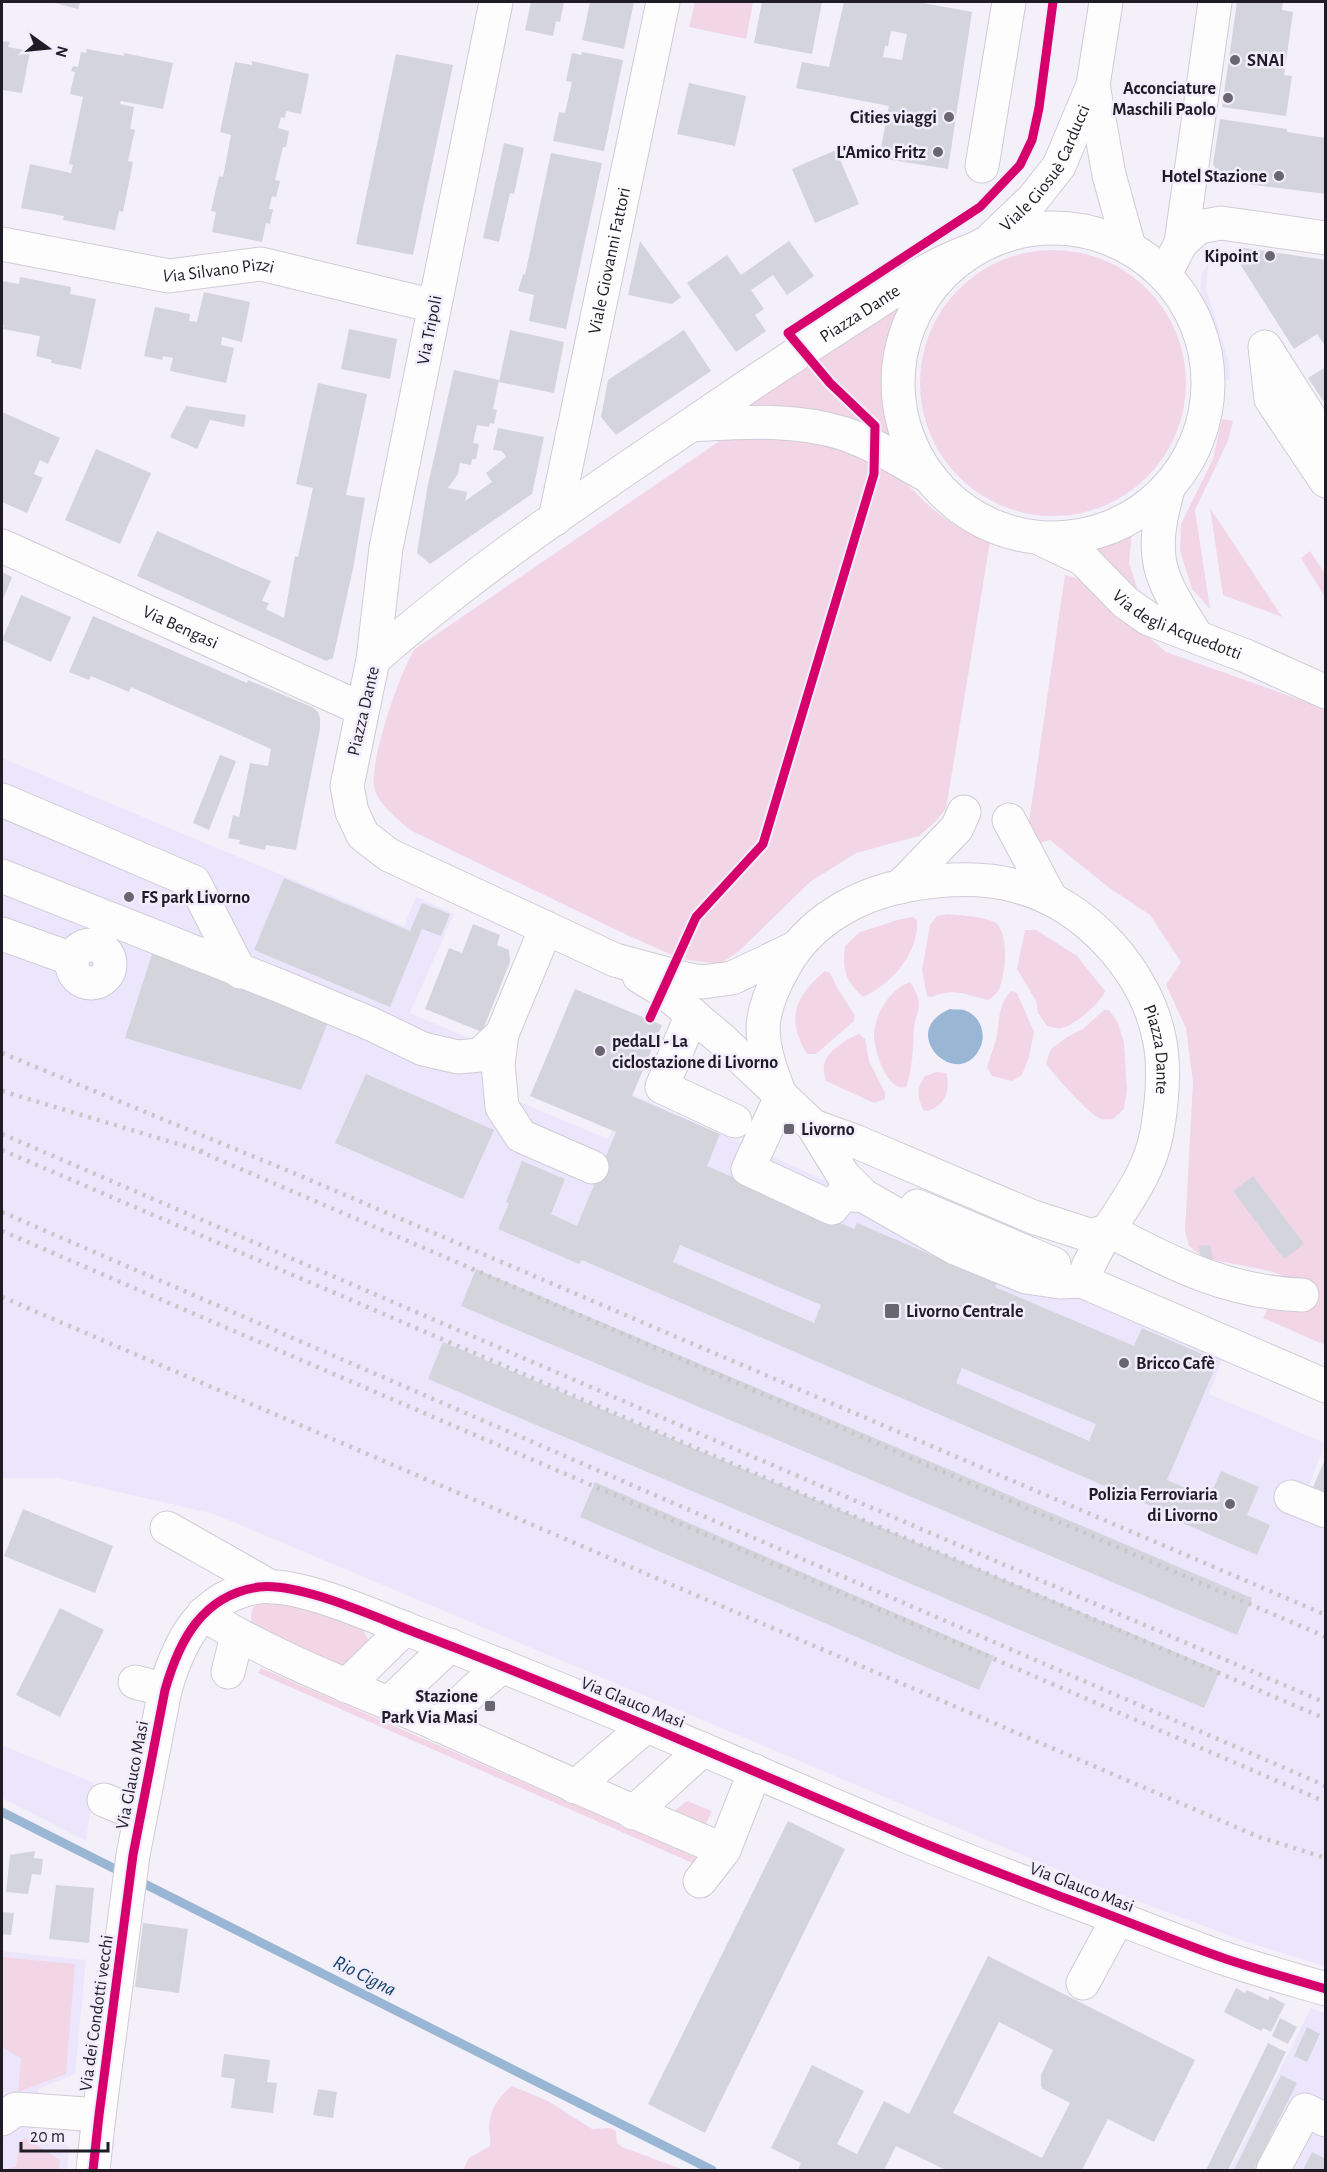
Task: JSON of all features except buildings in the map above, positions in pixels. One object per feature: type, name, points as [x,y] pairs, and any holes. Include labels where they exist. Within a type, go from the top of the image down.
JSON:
[{"type":"street","name":"Via Tripoli","points":[[373,660],[386,548],[496,2]]},
{"type":"street","name":"Viale Giovanni Fattori","points":[[555,519],[663,2]]},
{"type":"street","points":[[982,166],[1009,2]]},
{"type":"street","name":"Viale Giosuè Carducci","points":[[981,245],[1033,199],[1052,175],[1068,146],[1094,85],[1106,2]]},
{"type":"street","points":[[1165,274],[1181,243],[1215,2]]},
{"type":"street","name":"Viale Giosuè Carducci","points":[[1094,85],[1109,175],[1129,247]]},
{"type":"street","points":[[1181,243],[1200,227],[1221,223],[1326,238]]},
{"type":"street","name":"Piazza Dante","points":[[1168,489],[1192,453],[1200,434],[1209,391],[1205,349],[1190,309],[1165,274],[1154,264],[1129,247],[1107,237],[1083,230],[1059,227],[1010,233],[936,264],[801,351],[555,519],[420,619],[373,660],[346,786],[352,812],[363,835],[389,855],[615,960],[666,992],[750,1065],[780,1097],[813,1126],[854,1186],[1056,1265],[1098,1263],[1326,1386]]},
{"type":"street","name":"Via Silvano Pizzi","points":[[2,244],[170,276],[261,264],[434,306]]},
{"type":"street","points":[[981,245],[947,270],[925,296],[913,316],[905,338],[898,384],[900,407],[913,451],[928,476],[951,501],[966,513],[1001,530],[1039,539],[1086,536],[1110,528],[1131,519],[1168,489]]},
{"type":"street","points":[[1326,444],[1265,347],[1271,399],[1326,481]]},
{"type":"street","points":[[691,425],[755,421],[818,428],[845,434],[928,476]]},
{"type":"street","points":[[1168,489],[1160,517],[1157,538],[1158,559],[1168,590],[1197,637]]},
{"type":"street","name":"Via degli Acquedotti","points":[[1039,539],[1083,559],[1125,602],[1149,619],[1246,656],[1326,692]]},
{"type":"street","name":"Via Bengasi","points":[[2,546],[362,709]]},
{"type":"street","points":[[1246,656],[1326,674]]},
{"type":"street","points":[[2,800],[194,882],[240,972]]},
{"type":"street","name":"Piazza Dante","points":[[900,886],[957,828],[964,812]]},
{"type":"street","name":"Piazza Dante","points":[[1009,820],[1051,898]]},
{"type":"street","points":[[2,876],[351,1016],[423,1049],[458,1058],[480,1054],[502,1034]]},
{"type":"street","name":"Piazza Dante","points":[[780,1097],[769,1066],[764,1025],[771,993],[794,949],[811,932],[848,905],[884,890],[942,880],[1016,885],[1051,898],[1081,917],[1106,940],[1146,998],[1160,1042],[1161,1101],[1156,1134],[1138,1185],[1098,1263]]},
{"type":"street","points":[[546,928],[502,1034],[498,1064],[502,1107],[521,1136],[592,1167]]},
{"type":"street","points":[[2,934],[72,959]]},
{"type":"street","name":"Piazza Dante","points":[[615,960],[669,976],[702,982],[739,975],[794,949]]},
{"type":"street","points":[[692,1014],[662,1087],[735,1121]]},
{"type":"street","points":[[780,1097],[748,1169],[832,1208],[843,1194],[854,1186]]},
{"type":"street","name":"Piazza Dante","points":[[813,1126],[857,1142],[1033,1217],[1092,1236],[1098,1263]]},
{"type":"street","points":[[1098,1263],[1207,1278],[1234,1286],[1302,1295]]},
{"type":"street","points":[[1291,1497],[1326,1512]]},
{"type":"street","points":[[167,1528],[270,1587]]},
{"type":"street","name":"Via Glauco Masi","points":[[128,1896],[140,1815],[150,1686],[172,1667],[184,1638],[203,1614],[222,1600],[235,1594],[257,1587],[270,1587],[303,1591],[405,1628],[703,1749],[902,1834],[1225,1958],[1326,1989]]},
{"type":"street","points":[[203,1614],[237,1636],[346,1686],[389,1703],[633,1813],[724,1850]]},
{"type":"street","points":[[346,1686],[405,1628]]},
{"type":"street","points":[[228,1672],[237,1636]]},
{"type":"street","points":[[389,1703],[450,1646]]},
{"type":"street","points":[[438,1725],[502,1666]]},
{"type":"street","points":[[575,1787],[646,1726]]},
{"type":"street","points":[[633,1813],[703,1749]]},
{"type":"street","points":[[700,1881],[724,1850],[756,1771]]},
{"type":"street","points":[[104,1800],[140,1815]]},
{"type":"street","name":"Via dei Condotti vecchi","points":[[93,2170],[128,1896]]},
{"type":"street","points":[[1083,1983],[1118,1918]]},
{"type":"street","points":[[6,2106],[99,2115]]},
{"type":"street","points":[[1273,2170],[1305,2110],[1326,2120]]},
{"type":"shaded area","points":[[695,2],[753,2],[746,39],[689,27]]},
{"type":"shaded area","points":[[1040,250],[1066,250],[1092,255],[1116,265],[1138,280],[1156,298],[1171,320],[1181,344],[1186,383],[1181,422],[1171,446],[1156,468],[1138,486],[1116,501],[1092,511],[1066,516],[1040,516],[1014,511],[990,501],[968,486],[950,468],[935,446],[925,422],[920,396],[920,370],[925,344],[935,320],[950,298],[968,280],[990,265],[1014,255]]},
{"type":"shaded area","points":[[1209,261],[1206,288],[1229,362],[1230,381],[1221,378],[1211,325],[1200,295],[1202,273]]},
{"type":"shaded area","points":[[900,299],[907,304],[890,354],[886,380],[887,406],[897,443],[733,409]]},
{"type":"shaded area","points":[[1222,419],[1233,421],[1228,441],[1195,510],[1210,609],[1192,589],[1180,551],[1181,524],[1213,459]]},
{"type":"shaded area","points":[[767,434],[833,446],[878,464],[899,477],[950,522],[990,542],[946,809],[935,822],[919,836],[856,853],[810,882],[738,952],[720,964],[681,959],[627,935],[412,831],[389,811],[375,792],[374,773],[387,716],[415,649],[724,438]]},
{"type":"shaded area","points":[[1210,508],[1282,617],[1223,595]]},
{"type":"shaded area","points":[[1133,523],[1129,563],[1139,594],[1076,548],[1108,539]]},
{"type":"shaded area","points":[[1310,551],[1325,574],[1325,597],[1301,558]]},
{"type":"shaded area","points":[[1065,575],[1081,579],[1166,652],[1321,707],[1325,711],[1325,1345],[1263,1318],[1270,1304],[1313,1287],[1270,1271],[1204,1258],[1189,1246],[1185,1231],[1193,1082],[1186,1028],[1166,985],[1181,962],[1150,915],[1108,887],[1050,840],[1036,844],[1028,829]]},
{"type":"shaded area","points":[[2,758],[404,926],[416,897],[454,914],[410,1013],[483,1044],[493,1091],[608,1139],[629,1093],[1223,1358],[1209,1394],[1325,1443],[1308,1489],[1326,1497],[1325,1966],[1255,1945],[1084,1881],[214,1514],[58,1478],[2,1478]]},
{"type":"shaded area","points":[[947,914],[988,920],[997,924],[1001,930],[1005,947],[1003,976],[997,992],[988,1000],[954,992],[927,996],[922,970],[930,925],[937,916]]},
{"type":"shaded area","points":[[913,917],[917,920],[916,932],[902,966],[884,984],[863,997],[846,974],[845,946],[860,932]]},
{"type":"shaded area","points":[[1025,930],[1036,930],[1077,956],[1105,991],[1080,1019],[1058,1028],[1047,1026],[1038,1013],[1036,1001],[1017,969]]},
{"type":"shaded area","points":[[825,971],[830,973],[855,1016],[854,1021],[816,1054],[807,1054],[797,1030],[796,1009],[806,990]]},
{"type":"shaded area","points":[[910,982],[917,995],[919,1007],[914,1027],[908,1080],[906,1087],[899,1087],[887,1077],[882,1068],[874,1033],[885,1002],[896,990]]},
{"type":"shaded area","points":[[1011,991],[1017,993],[1034,1032],[1029,1057],[1022,1075],[1012,1081],[992,1076],[987,1067],[996,1040],[1001,1008]]},
{"type":"shaded area","points":[[1104,1010],[1109,1010],[1118,1023],[1124,1043],[1127,1090],[1124,1109],[1113,1119],[1102,1119],[1094,1115],[1046,1063],[1051,1049],[1083,1029]]},
{"type":"shaded area","points":[[859,1034],[865,1039],[869,1061],[885,1093],[885,1099],[874,1103],[826,1081],[824,1066],[828,1056],[843,1042]]},
{"type":"shaded area","points":[[937,1072],[946,1073],[947,1092],[941,1103],[931,1110],[924,1111],[919,1097],[920,1085],[925,1076]]},
{"type":"shaded area","points":[[265,1601],[304,1605],[360,1625],[368,1639],[366,1650],[343,1668],[251,1628],[253,1607]]},
{"type":"shaded area","points":[[261,1668],[697,1858],[695,1864],[258,1673]]},
{"type":"shaded area","points":[[2,1745],[94,1783],[86,1841],[2,1798]]},
{"type":"shaded area","points":[[687,1801],[712,1811],[703,1830],[669,1815]]},
{"type":"shaded area","points":[[2,1951],[86,1960],[75,2074],[38,2089],[34,2132],[69,2147],[67,2170],[2,2170]]},
{"type":"shaded area","points":[[2,1957],[75,1964],[66,2074],[18,2092],[21,2058],[2,2047]]},
{"type":"shaded area","points":[[1311,2008],[1325,2013],[1325,2170],[1230,2170]]},
{"type":"shaded area","points":[[512,2086],[548,2101],[592,2129],[610,2128],[616,2131],[617,2143],[622,2147],[684,2170],[463,2170],[469,2158],[490,2146],[491,2114],[499,2099]]},
{"type":"shaded area","points":[[25,2138],[60,2160],[59,2170],[3,2170],[16,2166],[19,2142]]},
{"type":"water","points":[[950,1009],[970,1012],[981,1026],[983,1037],[980,1048],[970,1060],[958,1064],[946,1062],[936,1054],[930,1043],[928,1031],[935,1019]]},
{"type":"waterway","name":"Rio Cigna","points":[[2,1812],[712,2170]]},
{"type":"railway","points":[[2,1053],[296,1174],[1326,1615]]},
{"type":"railway","points":[[2,1091],[208,1153]]},
{"type":"railway","points":[[2,1134],[1326,1703]]},
{"type":"railway","points":[[2,1150],[1326,1719]]},
{"type":"railway","points":[[199,1151],[1326,1637]]},
{"type":"railway","points":[[2,1212],[1326,1786]]},
{"type":"railway","points":[[2,1231],[1326,1802]]},
{"type":"railway","points":[[2,1297],[1259,1837],[1326,1858]]},
{"type":"cycle path","points":[[650,1018],[696,917],[763,844],[874,474],[875,426],[830,383],[788,333],[980,207],[1020,165],[1032,140],[1039,108],[1053,2]]},
{"type":"cycle path","points":[[93,2170],[133,1855],[165,1690],[178,1654],[196,1623],[222,1600],[239,1592],[259,1587],[295,1590],[337,1602],[597,1705],[960,1858],[1205,1952],[1326,1989]]},
{"type":"place","name":"SNAI","points":[[1235,60]]},
{"type":"place","name":"Acconciature Maschili Paolo","points":[[1228,98]]},
{"type":"place","name":"Cities viaggi","points":[[949,117]]},
{"type":"place","name":"L'Amico Fritz","points":[[938,152]]},
{"type":"place","name":"Hotel Stazione","points":[[1279,176]]},
{"type":"place","name":"Kipoint","points":[[1270,256]]},
{"type":"place","name":"FS park Livorno","points":[[129,897]]},
{"type":"place","name":"pedaLI - La ciclostazione di Livorno","points":[[600,1051]]},
{"type":"place","name":"Livorno","points":[[789,1129]]},
{"type":"place","name":"Livorno Centrale","points":[[892,1311]]},
{"type":"place","name":"Bricco Cafè","points":[[1124,1363]]},
{"type":"place","name":"Polizia Ferroviaria di Livorno","points":[[1230,1504]]},
{"type":"place","name":"Stazione Park Via Masi","points":[[490,1706]]}]
